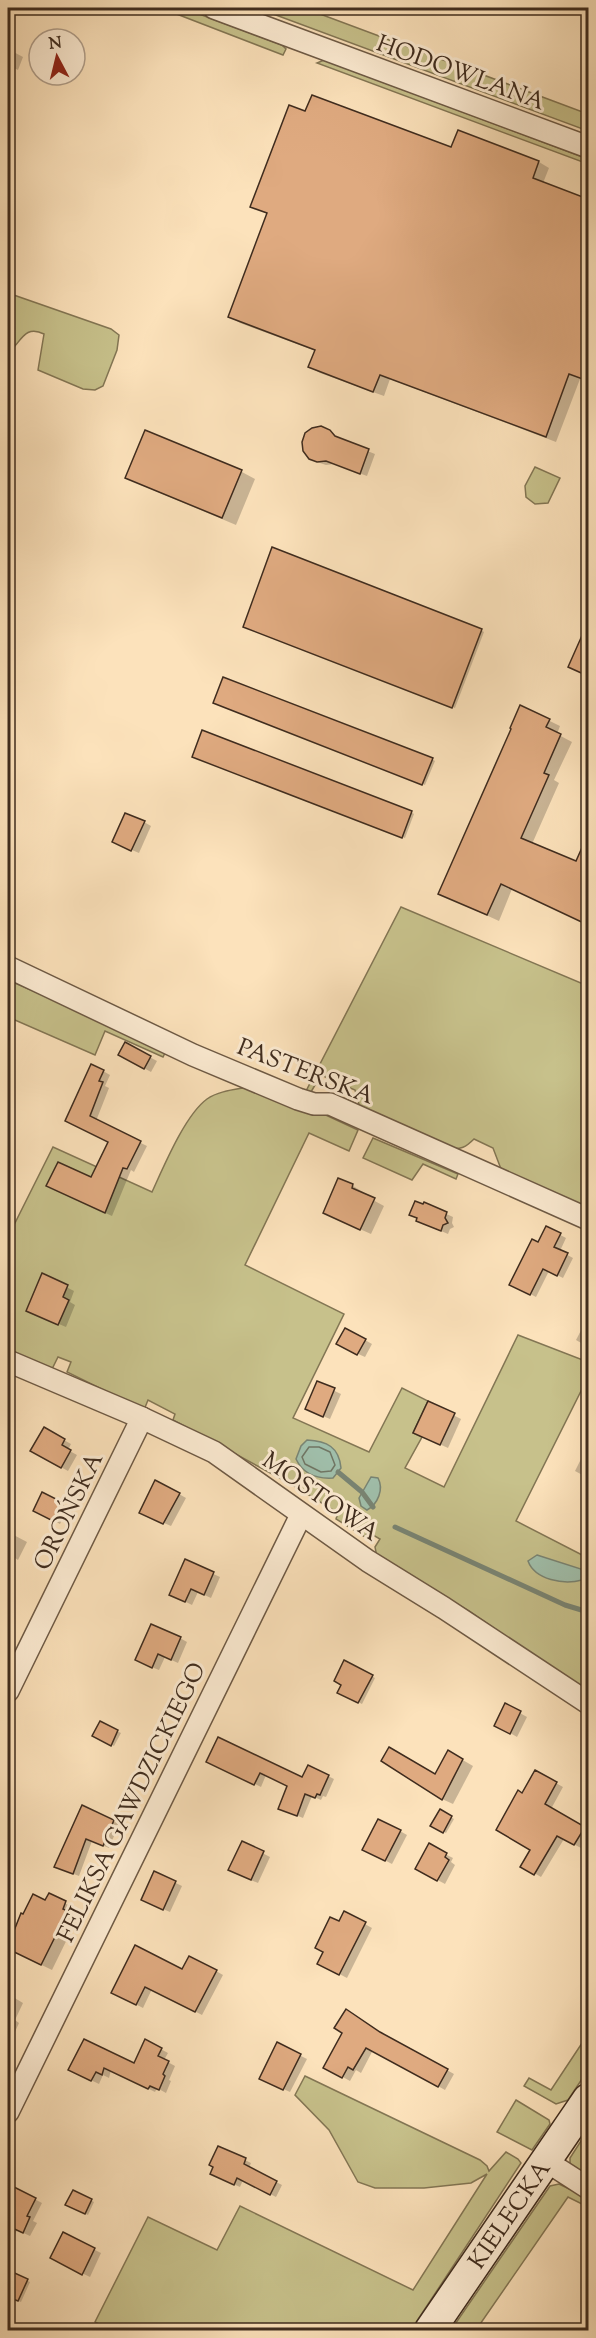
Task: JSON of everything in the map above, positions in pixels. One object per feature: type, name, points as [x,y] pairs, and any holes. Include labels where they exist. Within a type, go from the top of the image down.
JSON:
[{"type":"main road","name":"KIELECKA","points":[[430,2331],[588,2099]]},
{"type":"street","name":"HODOWLANA","points":[[214,8],[588,147]]},
{"type":"street","name":"PASTERSKA","points":[[8,966],[193,1055],[298,1099],[314,1104],[330,1104],[588,1219]]},
{"type":"street","name":"MOSTOWA","points":[[8,1361],[142,1418],[214,1452],[301,1515],[588,1703]]},
{"type":"street","name":"OROŃSKA","points":[[8,1691],[142,1418]]},
{"type":"street","name":"FELIKSA GAWDZICKIEGO","points":[[8,2112],[301,1515]]},
{"type":"street","points":[[546,2161],[588,2188]]},
{"type":"shaded area","points":[[161,8],[183,8],[282,45],[286,49],[283,55]]},
{"type":"shaded area","points":[[257,8],[304,8],[588,114],[588,131]]},
{"type":"shaded area","points":[[324,60],[588,159],[588,164],[317,63]]},
{"type":"shaded area","points":[[8,293],[111,329],[119,335],[117,350],[103,386],[95,390],[83,389],[38,370],[44,334],[32,331],[27,333],[8,353]]},
{"type":"shaded area","points":[[535,467],[560,478],[548,503],[535,504],[526,497],[525,486]]},
{"type":"shaded area","points":[[401,907],[588,986],[588,1211],[501,1169],[493,1148],[474,1139],[463,1147],[449,1148],[360,1108],[355,1090],[321,1075],[308,1097],[304,1095]]},
{"type":"shaded area","points":[[8,980],[167,1049],[163,1057],[105,1031],[95,1055],[8,1017],[8,999],[12,990],[8,987]]},
{"type":"shaded area","points":[[250,1088],[315,1110],[358,1130],[349,1151],[309,1133],[245,1265],[344,1314],[293,1418],[369,1452],[402,1388],[428,1401],[413,1433],[422,1437],[405,1468],[444,1487],[518,1335],[588,1362],[588,1377],[516,1521],[588,1558],[588,1693],[469,1611],[377,1557],[375,1547],[380,1539],[368,1532],[365,1537],[336,1519],[338,1513],[296,1487],[173,1420],[175,1414],[148,1400],[144,1410],[67,1372],[71,1362],[58,1357],[52,1369],[8,1353],[8,1237],[53,1147],[152,1192],[183,1129],[199,1107],[215,1095]]},
{"type":"shaded area","points":[[373,1138],[458,1174],[456,1179],[423,1164],[412,1180],[363,1158]]},
{"type":"shaded area","points":[[588,2034],[588,2070],[568,2100],[556,2104],[524,2086],[529,2078],[551,2090]]},
{"type":"shaded area","points":[[305,2076],[480,2160],[489,2171],[506,2152],[521,2163],[411,2330],[111,2330],[95,2322],[148,2217],[217,2250],[240,2206],[413,2290],[487,2174],[471,2183],[424,2188],[375,2188],[358,2182],[329,2130],[295,2095]]},
{"type":"shaded area","points":[[516,2100],[549,2120],[550,2124],[532,2150],[497,2132]]},
{"type":"shaded area","points":[[588,2130],[588,2166],[582,2175],[570,2165],[570,2158]]},
{"type":"shaded area","points":[[559,2184],[588,2198],[588,2207],[568,2197],[476,2330],[451,2330],[550,2186]]},
{"type":"water","points":[[307,1440],[326,1444],[335,1450],[341,1468],[333,1478],[311,1475],[299,1464],[296,1459],[301,1446]]},
{"type":"water","points":[[371,1477],[378,1478],[380,1491],[374,1504],[367,1510],[361,1506],[359,1498]]},
{"type":"water","points":[[537,1555],[581,1569],[584,1575],[582,1580],[567,1582],[543,1577],[528,1561]]},
{"type":"building","points":[[312,95],[451,147],[458,130],[539,161],[533,178],[588,199],[588,381],[569,374],[546,437],[380,375],[373,392],[308,367],[315,350],[228,317],[267,213],[250,207],[289,105],[305,111]]},
{"type":"building","points":[[321,426],[330,430],[335,436],[369,449],[360,474],[326,461],[317,462],[309,459],[303,451],[302,442],[305,433]]},
{"type":"building","points":[[145,430],[242,470],[222,518],[125,478]]},
{"type":"building","points":[[272,547],[482,629],[452,708],[243,627]]},
{"type":"building","points":[[588,622],[588,676],[568,667]]},
{"type":"building","points":[[223,677],[433,758],[422,785],[213,703]]},
{"type":"building","points":[[520,705],[550,719],[546,727],[561,734],[544,773],[549,775],[521,838],[576,861],[588,834],[588,925],[501,884],[487,915],[438,894]]},
{"type":"building","points":[[202,730],[412,811],[402,838],[192,757]]},
{"type":"building","points":[[125,813],[145,821],[131,851],[112,842]]},
{"type":"building","points":[[125,1042],[151,1056],[144,1069],[118,1055]]},
{"type":"building","points":[[91,1064],[104,1070],[99,1081],[103,1082],[90,1116],[141,1141],[127,1169],[123,1168],[105,1213],[46,1186],[58,1162],[91,1177],[108,1142],[65,1121]]},
{"type":"building","points":[[338,1178],[353,1184],[352,1188],[375,1198],[360,1230],[323,1213]]},
{"type":"building","points":[[415,1201],[423,1204],[424,1202],[447,1212],[445,1218],[448,1223],[443,1225],[441,1231],[416,1221],[417,1218],[409,1215]]},
{"type":"building","points":[[546,1226],[561,1233],[554,1247],[568,1253],[557,1276],[543,1269],[530,1295],[509,1285],[532,1239],[538,1242]]},
{"type":"building","points":[[42,1273],[68,1285],[63,1297],[69,1300],[58,1325],[26,1311]]},
{"type":"building","points":[[345,1328],[366,1339],[357,1355],[336,1344]]},
{"type":"building","points":[[317,1381],[335,1388],[323,1417],[305,1409]]},
{"type":"building","points":[[428,1401],[455,1413],[440,1445],[413,1433]]},
{"type":"building","points":[[44,1427],[65,1439],[62,1445],[71,1450],[61,1468],[30,1451]]},
{"type":"building","points":[[155,1480],[180,1493],[163,1524],[139,1513]]},
{"type":"building","points":[[42,1492],[62,1502],[53,1521],[33,1511]]},
{"type":"building","points":[[185,1559],[214,1572],[204,1595],[191,1589],[185,1602],[169,1595]]},
{"type":"building","points":[[151,1624],[181,1637],[171,1660],[158,1654],[152,1668],[135,1660]]},
{"type":"building","points":[[344,1660],[373,1675],[358,1703],[337,1693],[341,1685],[334,1681]]},
{"type":"building","points":[[505,1703],[521,1711],[510,1734],[494,1726]]},
{"type":"building","points":[[100,1721],[118,1730],[111,1746],[92,1736]]},
{"type":"building","points":[[218,1737],[302,1777],[308,1765],[329,1775],[320,1795],[317,1794],[315,1798],[305,1794],[297,1816],[278,1809],[287,1786],[260,1773],[254,1785],[206,1762]]},
{"type":"building","points":[[389,1747],[435,1774],[448,1750],[463,1759],[442,1800],[381,1761]]},
{"type":"building","points":[[535,1770],[557,1782],[545,1804],[585,1827],[574,1845],[557,1836],[534,1875],[520,1867],[530,1850],[496,1830],[518,1790],[522,1793]]},
{"type":"building","points":[[82,1805],[114,1820],[103,1846],[86,1839],[73,1874],[54,1867]]},
{"type":"building","points":[[440,1809],[452,1816],[443,1833],[430,1826]]},
{"type":"building","points":[[378,1819],[401,1830],[385,1861],[362,1850]]},
{"type":"building","points":[[242,1841],[264,1851],[251,1880],[228,1870]]},
{"type":"building","points":[[429,1843],[447,1853],[445,1857],[449,1860],[437,1881],[415,1869]]},
{"type":"building","points":[[154,1871],[176,1881],[163,1910],[141,1900]]},
{"type":"building","points":[[49,1893],[66,1901],[63,1909],[68,1911],[41,1965],[8,1949],[8,1946],[21,1913],[23,1914],[33,1894],[45,1900]]},
{"type":"building","points":[[344,1911],[366,1922],[339,1975],[317,1964],[323,1952],[315,1948],[330,1917],[339,1921]]},
{"type":"building","points":[[135,1945],[182,1969],[189,1956],[217,1970],[195,2012],[145,1987],[136,2005],[111,1993]]},
{"type":"building","points":[[346,2009],[380,2032],[448,2069],[438,2087],[366,2048],[353,2070],[348,2067],[342,2078],[323,2068],[342,2033],[334,2028]]},
{"type":"building","points":[[84,2039],[134,2063],[145,2039],[162,2048],[158,2056],[169,2061],[159,2090],[150,2086],[148,2089],[104,2068],[102,2075],[96,2072],[91,2081],[68,2070]]},
{"type":"building","points":[[277,2042],[301,2054],[283,2090],[259,2079]]},
{"type":"building","points":[[218,2146],[246,2158],[244,2164],[277,2181],[270,2195],[237,2178],[234,2185],[210,2174],[213,2167],[209,2165]]},
{"type":"building","points":[[14,2187],[36,2198],[27,2216],[30,2217],[23,2233],[8,2226],[8,2201]]},
{"type":"building","points":[[73,2190],[92,2199],[85,2214],[65,2205]]},
{"type":"building","points":[[63,2232],[95,2248],[82,2275],[50,2258]]},
{"type":"building","points":[[8,2270],[28,2279],[18,2301],[8,2297]]},
{"type":"waterway","points":[[338,1472],[362,1492],[373,1507]]},
{"type":"waterway","points":[[395,1527],[565,1605],[588,1612]]}]
